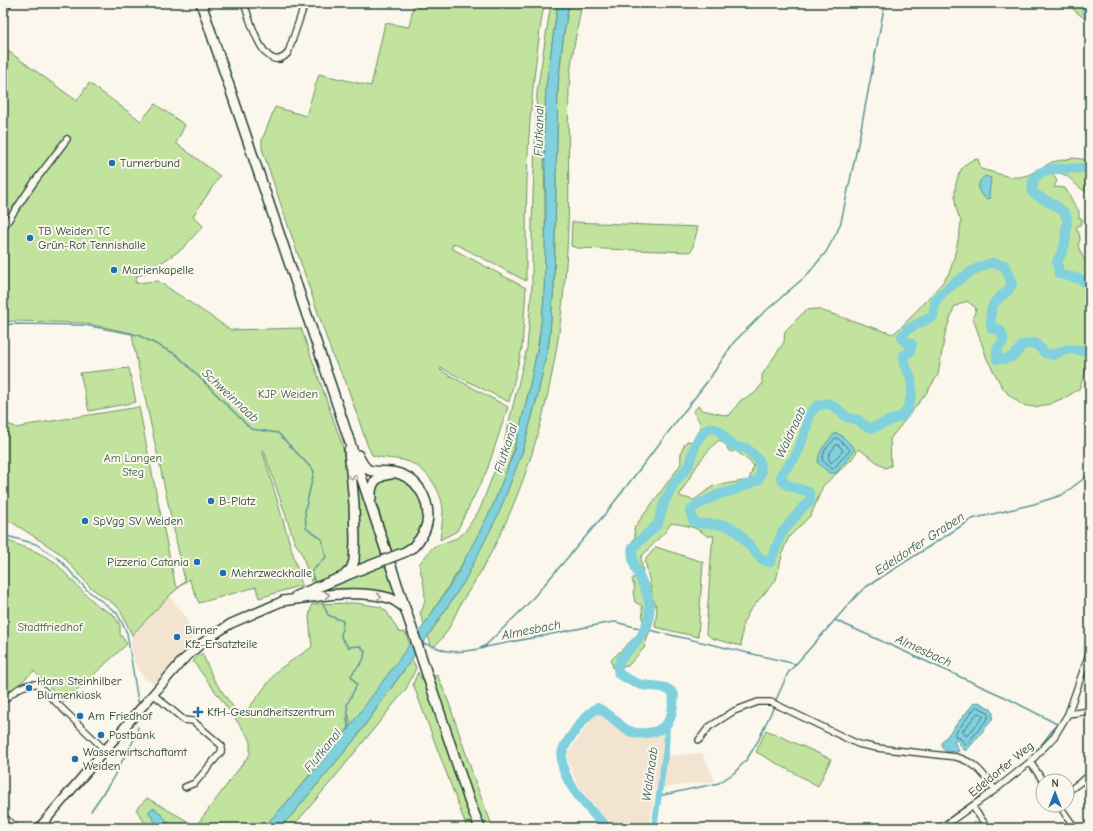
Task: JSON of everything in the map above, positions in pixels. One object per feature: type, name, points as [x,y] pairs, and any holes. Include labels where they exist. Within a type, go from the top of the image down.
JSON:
[{"type":"main road","points":[[201,3],[349,438],[404,608],[470,803],[480,828]]},
{"type":"main road","points":[[283,600],[303,595],[344,576],[405,552],[412,547],[424,533],[427,523],[427,507],[420,489],[406,477],[398,473],[371,470],[365,467],[349,438]]},
{"type":"main road","points":[[344,576],[351,569],[354,561],[355,541],[355,519],[349,459],[349,438]]},
{"type":"main road","points":[[374,516],[371,491],[373,484],[384,475],[398,473]]},
{"type":"main road","points":[[303,595],[351,594],[374,596],[389,598],[404,608]]},
{"type":"street","points":[[3,13],[9,3]]},
{"type":"street","points":[[244,3],[258,43],[264,51],[274,59],[278,60],[284,58],[293,43],[305,3]]},
{"type":"street","points":[[3,228],[35,181],[67,139]]},
{"type":"street","points":[[39,828],[182,661],[202,643],[230,624],[283,600]]},
{"type":"street","name":"Edeldorfer Weg","points":[[941,828],[996,790],[1030,762],[1054,737],[1068,714],[1090,651]]},
{"type":"street","points":[[3,701],[18,688],[29,684],[37,684],[105,750]]},
{"type":"street","points":[[153,694],[184,720],[193,721],[222,746],[221,752],[195,783],[185,787]]},
{"type":"street","points":[[699,740],[709,727],[734,711],[758,702],[771,702],[858,744],[877,748],[956,757],[966,760],[974,765],[996,790]]},
{"type":"street","points":[[1068,714],[1090,711]]},
{"type":"street","points":[[1030,762],[1038,773]]},
{"type":"street","points":[[1075,786],[1090,775]]},
{"type":"street","points":[[972,806],[988,828]]},
{"type":"street","points":[[1065,813],[1075,828]]},
{"type":"street","points":[[3,816],[16,828]]},
{"type":"shaded area","points":[[169,596],[184,614],[192,633],[192,642],[154,684],[144,678],[134,662],[131,642],[132,635]]},
{"type":"shaded area","points":[[599,712],[627,734],[640,737],[657,736],[668,729],[668,756],[702,753],[715,781],[655,789],[649,828],[612,828],[578,786],[568,761],[568,753],[596,713]]},
{"type":"green space","points":[[414,3],[544,3],[531,106],[526,201],[526,281],[454,243],[451,248],[526,288],[522,348],[509,402],[441,368],[440,370],[508,407],[487,470],[457,531],[440,540],[443,514],[442,502],[436,487],[426,473],[420,468],[406,461],[372,455],[345,380],[333,357],[262,149],[262,140],[275,107],[306,116],[319,74],[371,86],[385,23],[409,27]]},
{"type":"green space","points":[[551,3],[558,3],[547,86],[544,136],[545,275],[541,322],[534,366],[517,439],[491,510],[468,554],[424,625],[420,613],[423,608],[425,596],[419,564],[433,547],[457,538],[464,533],[480,509],[502,451],[527,348],[532,286],[532,222],[537,92]]},
{"type":"green space","points":[[569,3],[582,3],[572,57],[568,107],[569,194],[565,276],[560,322],[544,412],[531,456],[515,500],[496,542],[442,639],[432,648],[428,636],[464,582],[522,453],[537,398],[549,342],[554,286],[558,85]]},
{"type":"green space","points":[[1070,3],[1090,3],[1090,23],[1074,10]]},
{"type":"green space","points":[[8,51],[77,101],[89,83],[141,121],[155,104],[185,125],[176,143],[220,176],[193,216],[203,226],[182,249],[144,274],[137,276],[135,283],[158,281],[231,330],[301,328],[342,444],[349,478],[352,551],[348,568],[342,572],[312,584],[301,551],[295,543],[264,451],[262,449],[302,585],[259,598],[256,587],[199,603],[189,579],[169,596],[132,635],[119,608],[90,587],[61,554],[13,523],[3,520],[3,422],[18,428],[27,425],[139,407],[175,583],[178,588],[185,581],[132,333],[84,323],[3,322],[3,56]]},
{"type":"green space","points":[[1072,158],[1090,160],[1090,192],[1079,187],[1069,177],[1059,173],[1052,173],[1057,181],[1054,187],[1065,188],[1079,211],[1079,218],[1083,220],[1080,225],[1076,227],[1080,238],[1078,245],[1084,259],[1090,265],[1090,366],[1088,366],[1079,389],[1050,404],[1034,407],[1022,405],[1008,394],[1001,385],[987,359],[973,318],[976,308],[967,301],[954,307],[945,334],[938,375],[925,395],[890,439],[891,466],[885,468],[859,449],[851,460],[823,486],[811,515],[789,537],[784,548],[776,580],[750,610],[743,623],[741,646],[711,638],[706,633],[712,544],[714,536],[707,536],[690,526],[671,523],[666,531],[641,557],[643,575],[652,594],[645,560],[656,547],[703,562],[698,637],[655,627],[657,609],[653,599],[653,621],[644,648],[628,666],[613,668],[611,660],[638,634],[643,622],[642,606],[635,602],[633,592],[635,588],[632,580],[635,576],[628,549],[635,537],[634,528],[681,464],[681,452],[687,441],[693,442],[694,444],[697,439],[701,428],[699,421],[693,412],[698,406],[702,410],[729,416],[741,400],[754,394],[762,384],[762,375],[784,342],[785,331],[806,310],[817,309],[893,334],[907,322],[949,273],[956,249],[961,223],[957,211],[955,188],[957,179],[964,166],[970,161],[978,159],[981,169],[1010,177],[1020,177],[1028,175],[1052,162]],"holes":[[[719,440],[727,446],[728,450],[732,452],[735,450],[754,465],[749,480],[713,486],[694,500],[679,496],[697,466],[713,446]]]},
{"type":"green space","points":[[572,222],[698,227],[692,250],[689,252],[578,248],[571,246]]},
{"type":"green space","points":[[129,368],[136,402],[89,411],[80,373]]},
{"type":"green space","points":[[354,471],[382,556],[360,565],[358,563]]},
{"type":"green space","points":[[392,476],[404,480],[416,491],[423,506],[424,515],[421,530],[416,537],[405,546],[392,552],[375,498],[375,489],[378,482]]},
{"type":"green space","name":"Stadtfriedhof","points":[[3,539],[37,552],[55,562],[84,593],[101,608],[114,615],[120,625],[120,634],[127,644],[64,702],[34,671],[3,698]]},
{"type":"green space","points":[[385,565],[396,595],[394,597],[316,593]]},
{"type":"green space","points":[[356,603],[381,607],[387,612],[399,632],[406,633],[410,647],[351,726],[349,715],[346,719],[348,725],[347,730],[288,801],[263,828],[148,828],[136,809],[147,798],[196,826],[250,754],[250,739],[193,661],[202,653],[214,680],[241,718],[278,670],[312,647],[309,617],[312,604]]},
{"type":"green space","points":[[412,659],[416,668],[406,689],[295,824],[291,828],[279,828],[291,816],[355,739]]},
{"type":"green space","points":[[418,672],[428,691],[459,786],[475,828],[467,828],[413,684]]},
{"type":"green space","points":[[437,674],[449,703],[475,781],[493,828],[484,828],[477,812],[432,679]]},
{"type":"green space","points":[[766,730],[831,759],[818,786],[756,752]]},
{"type":"water","points":[[558,3],[569,3],[558,85],[554,286],[549,342],[537,398],[522,453],[499,513],[464,582],[428,636],[355,739],[291,816],[279,828],[263,828],[339,741],[424,625],[455,578],[491,510],[513,454],[527,399],[539,341],[544,297],[546,202],[544,135],[546,85]]},
{"type":"water","points":[[985,176],[991,178],[989,195],[991,198],[988,199],[981,195],[979,189],[980,182]]},
{"type":"water","points":[[837,433],[842,436],[855,450],[836,473],[829,473],[818,463],[818,458],[823,447],[834,434]]},
{"type":"water","points":[[979,702],[991,709],[993,713],[992,720],[967,750],[964,750],[957,740],[954,742],[959,751],[945,751],[942,747],[942,742],[974,703]]},
{"type":"water","points":[[154,808],[173,828],[159,828],[149,813],[150,810]]},
{"type":"waterway","points":[[479,649],[486,645],[481,649],[486,647],[486,645],[526,606],[605,514],[710,378],[734,342],[761,315],[807,275],[826,252],[841,222],[859,139],[885,3]]},
{"type":"waterway","name":"Waldnaab","points":[[1082,3],[1090,13]]},
{"type":"waterway","name":"Waldnaab","points":[[1090,168],[1050,169],[1039,173],[1033,181],[1032,192],[1062,210],[1067,219],[1065,243],[1057,261],[1059,274],[1080,279],[1090,286]]},
{"type":"waterway","name":"Waldnaab","points":[[607,828],[585,804],[570,784],[562,764],[562,754],[567,742],[580,724],[597,708],[605,712],[627,730],[637,733],[649,733],[660,729],[670,719],[674,695],[671,691],[660,687],[636,683],[619,674],[618,668],[622,657],[643,633],[649,615],[650,606],[648,597],[634,563],[632,555],[633,547],[658,524],[664,503],[675,482],[688,467],[696,443],[702,433],[710,428],[718,430],[736,447],[746,448],[759,460],[761,472],[758,480],[735,490],[720,494],[697,505],[690,511],[694,522],[726,526],[737,531],[761,559],[770,562],[782,533],[803,507],[810,502],[809,492],[787,485],[781,477],[782,473],[794,459],[799,449],[807,426],[808,416],[817,406],[828,403],[838,409],[846,417],[859,420],[863,425],[872,428],[904,415],[912,390],[912,383],[908,371],[904,365],[904,355],[910,352],[912,344],[905,342],[902,336],[908,329],[933,316],[935,303],[939,296],[961,278],[986,264],[994,263],[1004,265],[1012,283],[1008,291],[993,305],[991,312],[992,329],[999,329],[1003,336],[1003,341],[997,349],[997,359],[1009,358],[1015,355],[1022,345],[1035,343],[1045,353],[1054,355],[1067,349],[1088,351],[1090,347]]},
{"type":"waterway","name":"Schweinnaab","points":[[3,325],[84,325],[138,335],[177,355],[251,429],[278,433],[314,471],[305,511],[306,528],[322,539],[326,557],[311,572],[316,585]]},
{"type":"waterway","name":"Edeldorfer Graben","points":[[775,702],[788,673],[858,594],[866,587],[972,519],[1034,504],[1062,495],[1090,474]]},
{"type":"waterway","points":[[3,535],[36,544],[60,560],[87,590],[117,613],[127,633],[138,702]]},
{"type":"waterway","name":"Schweinnaab","points":[[321,599],[328,615],[343,621],[341,637],[348,647],[360,646],[365,651],[362,663],[351,676],[357,684],[347,705],[349,730]]},
{"type":"waterway","name":"Almesbach","points":[[835,620],[1009,699],[1057,724],[1039,748]]},
{"type":"waterway","name":"Almesbach","points":[[486,647],[615,622],[643,629]]},
{"type":"waterway","name":"Almesbach","points":[[645,629],[796,664]]},
{"type":"waterway","name":"Almesbach","points":[[422,644],[451,652],[463,652],[479,649]]},
{"type":"waterway","name":"Almesbach","points":[[658,796],[719,783],[734,773],[747,759],[758,741],[774,706]]},
{"type":"waterway","name":"Waldnaab","points":[[654,828],[666,748],[667,724]]},
{"type":"waterway","points":[[91,811],[110,783],[136,736],[138,727]]},
{"type":"waterway","points":[[1017,769],[1030,758]]},
{"type":"waterway","points":[[996,785],[1005,779]]},
{"type":"waterway","points":[[934,828],[989,790]]},
{"type":"place","name":"Turnerbund","points":[[112,163]]},
{"type":"place","name":"TB Weiden TC Grün-Rot Tennishalle","points":[[30,238]]},
{"type":"place","name":"Marienkapelle","points":[[114,270]]},
{"type":"place","name":"B-Platz","points":[[211,501]]},
{"type":"place","name":"SpVgg SV Weiden","points":[[85,521]]},
{"type":"place","name":"Pizzeria Catania","points":[[197,562]]},
{"type":"place","name":"Mehrzweckhalle","points":[[223,573]]},
{"type":"place","name":"Birner Kfz-Ersatzteile","points":[[177,637]]},
{"type":"place","name":"Hans Steinhilber Blumenkiosk","points":[[29,688]]},
{"type":"place","name":"KfH-Gesundheitszentrum","points":[[198,712]]},
{"type":"place","name":"Am Friedhof","points":[[80,716]]},
{"type":"place","name":"Postbank","points":[[101,735]]},
{"type":"place","name":"Wasserwirtschaftamt Weiden","points":[[75,759]]},
{"type":"water label","name":"Flutkanal","points":[[538,131]]},
{"type":"water label","name":"Flutkanal","points":[[505,448]]},
{"type":"water label","name":"Flutkanal","points":[[322,750]]},
{"type":"park label","name":"KJP Weiden","points":[[288,394]]},
{"type":"park label","name":"Am Langen Steg","points":[[133,465]]}]
